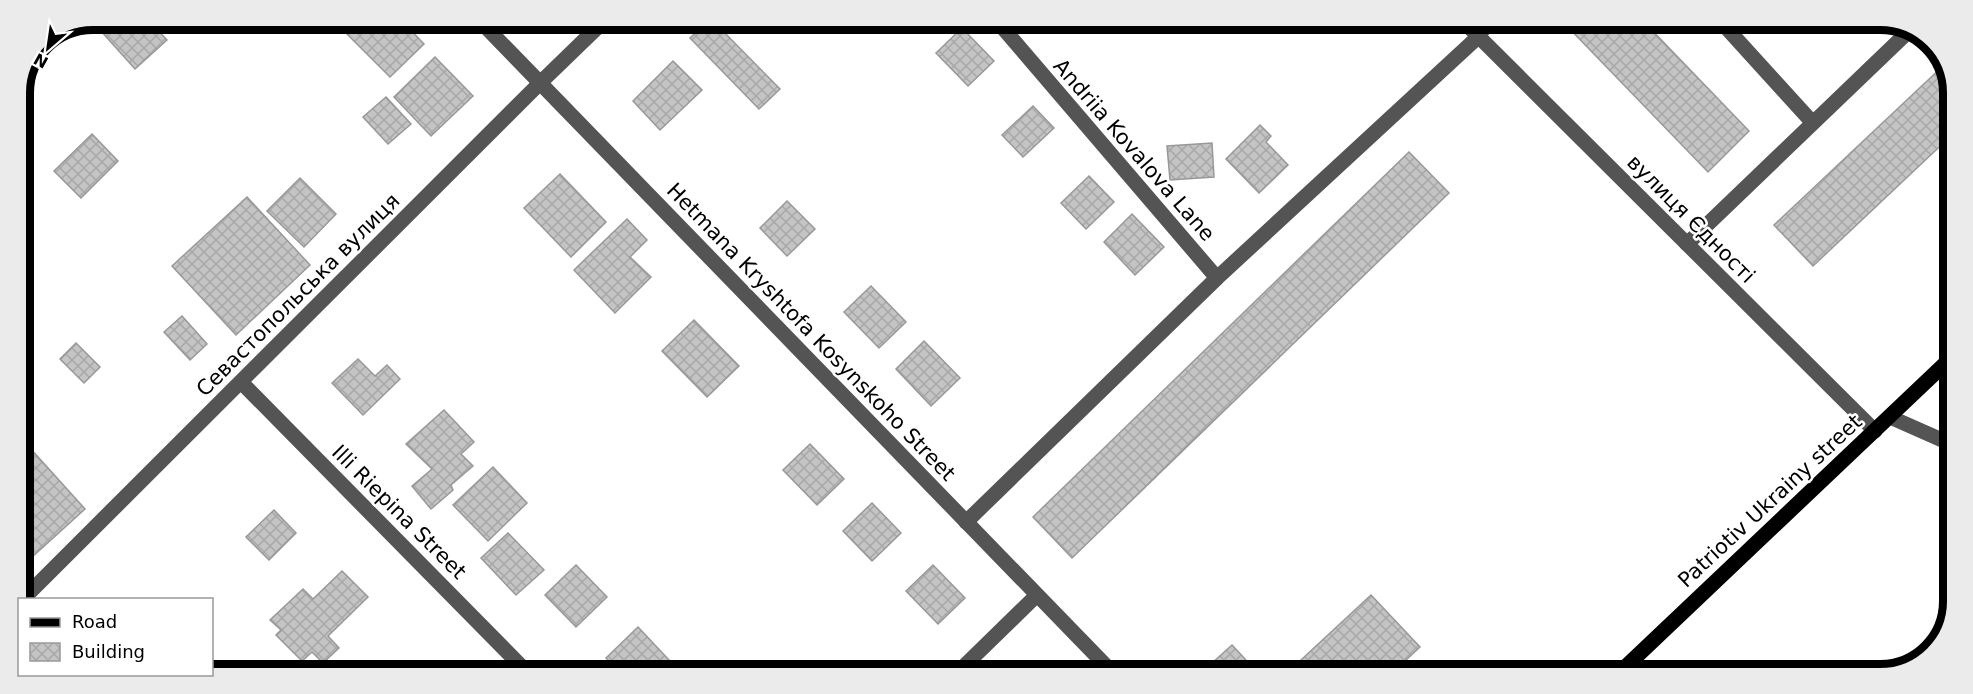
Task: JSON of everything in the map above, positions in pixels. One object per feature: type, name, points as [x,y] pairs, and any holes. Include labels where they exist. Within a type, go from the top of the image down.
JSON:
[{"type":"main road","name":"Patriotiv Ukrainy street","points":[[1629,664],[1943,367]]},
{"type":"street","name":"Hetmana Kryshtofa Kosynskoho Street","points":[[489,30],[1104,664]]},
{"type":"street","name":"Севастопольська вулиця","points":[[30,592],[595,30]]},
{"type":"street","name":"Andriia Kovalova Lane","points":[[1005,30],[1217,278]]},
{"type":"street","name":"вулиця Єдності","points":[[1471,30],[1875,431]]},
{"type":"street","points":[[966,522],[1217,278],[1478,37],[1483,30]]},
{"type":"street","points":[[1728,30],[1812,123]]},
{"type":"street","points":[[1687,244],[1904,35]]},
{"type":"street","name":"Illi Riepina Street","points":[[241,382],[519,664]]},
{"type":"street","points":[[1890,417],[1943,440]]},
{"type":"street","points":[[966,664],[1037,595]]},
{"type":"building","points":[[100,30],[158,30],[167,40],[135,69]]},
{"type":"building","points":[[347,30],[411,30],[424,44],[390,77],[345,32]]},
{"type":"building","points":[[698,30],[722,30],[780,89],[759,109],[690,38]]},
{"type":"building","points":[[960,30],[964,30],[994,61],[968,86],[936,53]]},
{"type":"building","points":[[1571,30],[1652,30],[1749,131],[1708,172]]},
{"type":"building","points":[[435,57],[473,96],[431,136],[394,97]]},
{"type":"building","points":[[673,61],[702,90],[660,130],[633,101]]},
{"type":"building","points":[[1938,70],[1943,89],[1943,143],[1813,266],[1774,225]]},
{"type":"building","points":[[386,97],[411,124],[388,144],[363,117]]},
{"type":"building","points":[[1033,106],[1054,128],[1023,157],[1002,135]]},
{"type":"building","points":[[1260,125],[1271,136],[1266,142],[1288,165],[1259,193],[1226,159]]},
{"type":"building","points":[[92,134],[118,161],[81,198],[54,171]]},
{"type":"building","points":[[1212,143],[1214,177],[1170,180],[1167,146]]},
{"type":"building","points":[[1409,152],[1449,193],[1072,558],[1033,517]]},
{"type":"building","points":[[560,174],[606,222],[571,257],[524,208]]},
{"type":"building","points":[[1089,176],[1114,202],[1086,229],[1061,203]]},
{"type":"building","points":[[300,178],[336,214],[304,247],[267,211]]},
{"type":"building","points":[[247,197],[310,265],[236,335],[172,266]]},
{"type":"building","points":[[787,201],[815,229],[787,256],[760,228]]},
{"type":"building","points":[[1132,214],[1164,247],[1135,275],[1104,242]]},
{"type":"building","points":[[627,219],[647,240],[630,257],[651,277],[615,313],[574,270]]},
{"type":"building","points":[[871,286],[906,322],[879,348],[844,312]]},
{"type":"building","points":[[182,316],[207,344],[190,360],[164,332]]},
{"type":"building","points":[[694,320],[739,366],[707,397],[662,351]]},
{"type":"building","points":[[924,341],[960,378],[931,406],[896,369]]},
{"type":"building","points":[[76,343],[100,367],[84,383],[60,359]]},
{"type":"building","points":[[358,359],[375,376],[387,365],[400,379],[363,415],[332,383]]},
{"type":"building","points":[[444,410],[474,442],[461,454],[473,466],[451,485],[453,490],[431,509],[412,486],[432,469],[406,444]]},
{"type":"building","points":[[810,444],[844,479],[817,505],[783,470]]},
{"type":"building","points":[[30,448],[85,509],[30,559]]},
{"type":"building","points":[[493,467],[527,503],[488,541],[453,505]]},
{"type":"building","points":[[872,503],[901,533],[872,561],[843,531]]},
{"type":"building","points":[[274,510],[296,533],[269,560],[246,537]]},
{"type":"building","points":[[508,533],[544,570],[516,595],[481,558]]},
{"type":"building","points":[[576,565],[607,597],[576,627],[545,595]]},
{"type":"building","points":[[933,565],[965,598],[938,624],[906,591]]},
{"type":"building","points":[[342,571],[368,597],[328,636],[339,648],[323,663],[312,652],[302,661],[276,635],[281,630],[270,620],[303,589],[313,599]]},
{"type":"building","points":[[1371,595],[1420,647],[1402,664],[1297,664]]},
{"type":"building","points":[[638,627],[669,660],[665,664],[612,664],[606,658]]},
{"type":"building","points":[[1232,645],[1250,664],[1211,664]]}]
